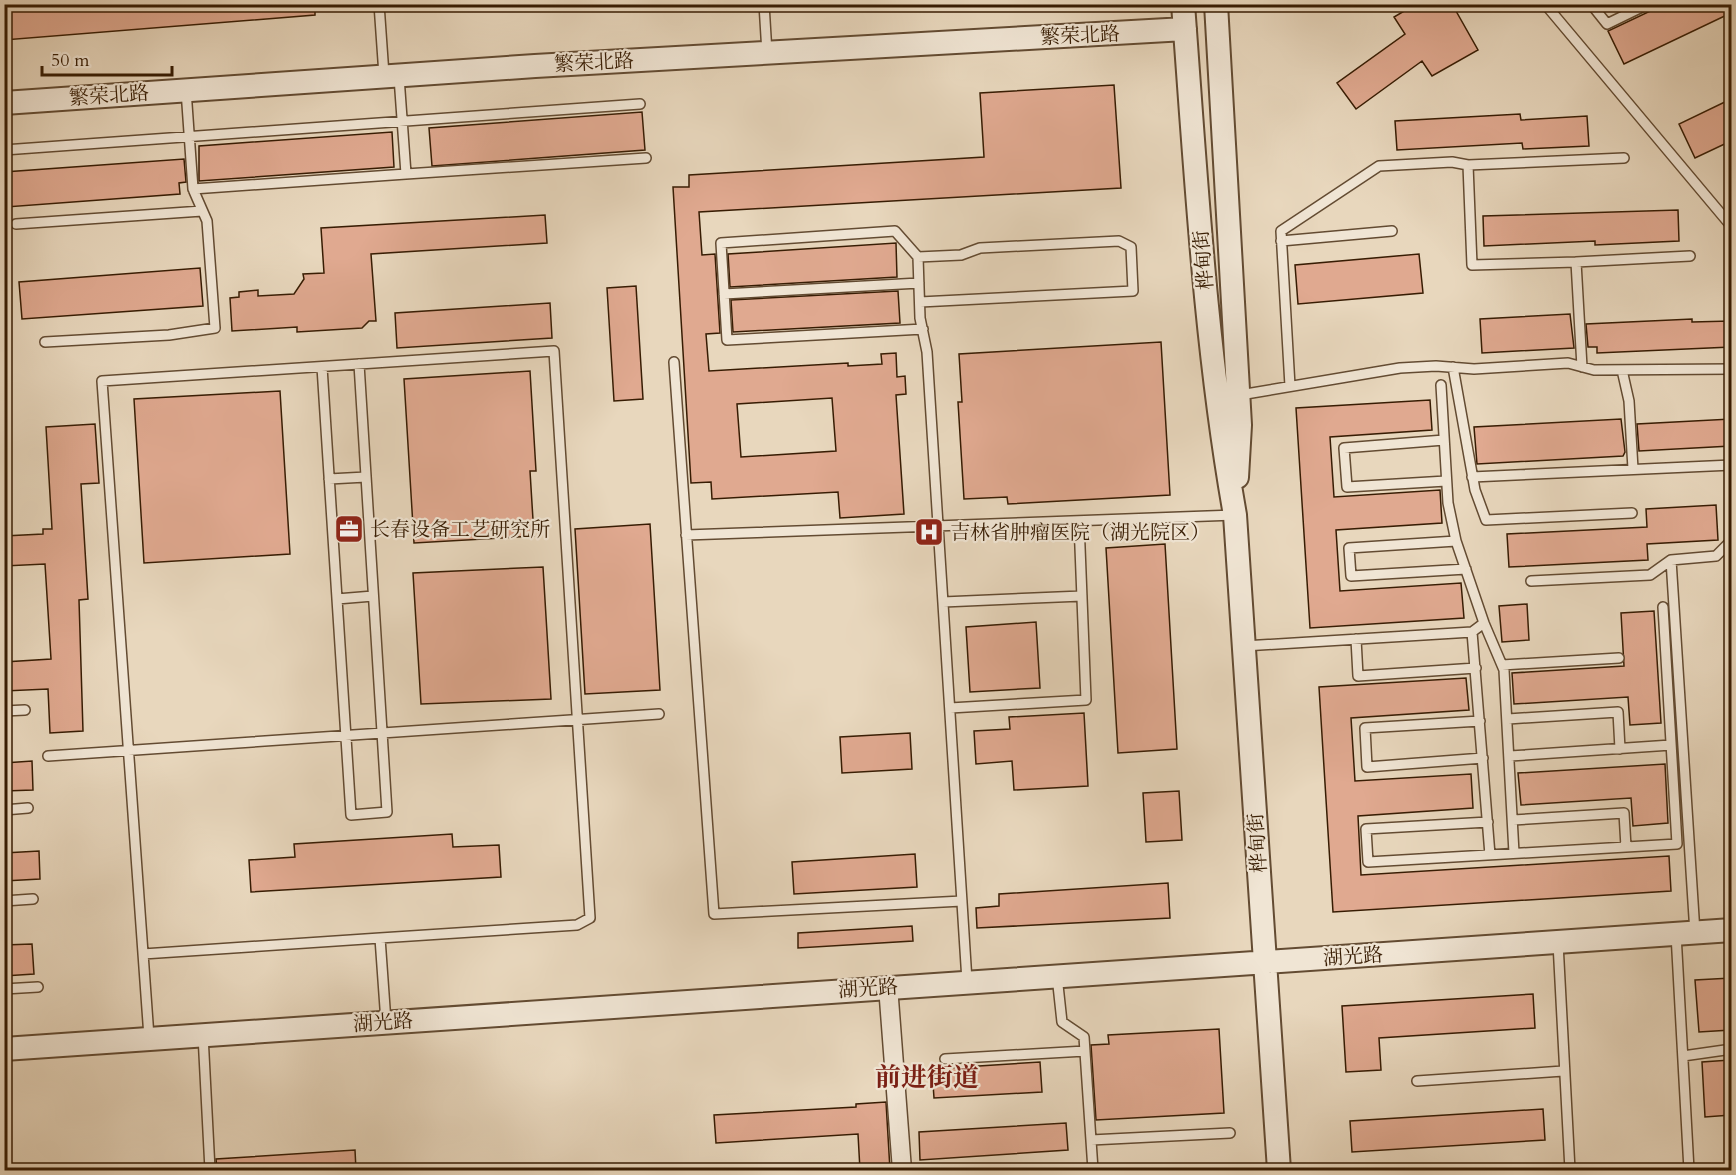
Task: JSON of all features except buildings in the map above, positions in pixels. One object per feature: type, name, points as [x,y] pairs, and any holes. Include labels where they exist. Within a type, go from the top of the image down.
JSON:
[{"type":"street","name":"桦甸街","points":[[1183,4],[1218,416],[1235,515],[1279,1170]]},
{"type":"street","name":"桦甸街","points":[[1216,4],[1239,396],[1240,425],[1235,515]]},
{"type":"street","name":"繁荣北路","points":[[4,103],[392,75],[1185,29]]},
{"type":"street","name":"湖光路","points":[[4,1049],[888,986],[1731,930]]},
{"type":"street","points":[[888,986],[902,1170]]},
{"type":"lane","points":[[379,4],[402,121],[406,174]]},
{"type":"lane","points":[[764,4],[767,53]]},
{"type":"lane","points":[[1545,4],[1731,227]]},
{"type":"lane","points":[[1591,4],[1607,24],[1648,4]]},
{"type":"lane","points":[[45,342],[169,335],[215,328],[207,221],[193,189],[186,90]]},
{"type":"lane","points":[[4,150],[640,104]]},
{"type":"lane","points":[[193,189],[646,158]]},
{"type":"lane","points":[[1290,387],[1281,231],[1379,166],[1452,162],[1468,165],[1624,158]]},
{"type":"lane","points":[[1468,165],[1472,265],[1690,256]]},
{"type":"lane","points":[[16,224],[202,211]]},
{"type":"lane","points":[[923,329],[726,340],[721,243],[895,231],[918,257],[939,527],[967,981]]},
{"type":"lane","points":[[1281,241],[1392,231]]},
{"type":"lane","points":[[918,257],[961,255],[980,248],[1119,241],[1131,248],[1133,291],[920,302]]},
{"type":"lane","points":[[1576,262],[1582,367]]},
{"type":"lane","points":[[724,294],[919,284]]},
{"type":"lane","points":[[143,954],[577,925],[590,918],[554,351],[102,381],[149,1039]]},
{"type":"lane","points":[[674,362],[714,914],[962,901]]},
{"type":"lane","points":[[1239,396],[1400,368],[1474,369],[1568,363],[1594,370],[1731,369]]},
{"type":"lane","points":[[322,367],[351,815],[387,812],[359,364]]},
{"type":"lane","points":[[1453,367],[1472,477],[1486,520],[1632,513]]},
{"type":"lane","points":[[1622,370],[1629,401],[1633,469]]},
{"type":"lane","points":[[1441,385],[1448,503],[1456,541],[1484,623],[1502,665],[1508,719],[1514,853]]},
{"type":"lane","points":[[1444,440],[1344,448],[1347,487],[1446,481]]},
{"type":"lane","points":[[1472,477],[1731,465]]},
{"type":"lane","points":[[330,479],[366,477]]},
{"type":"lane","points":[[686,535],[1235,515]]},
{"type":"lane","points":[[950,708],[1086,700],[1079,522]]},
{"type":"lane","points":[[1531,581],[1650,575],[1671,560],[1716,556],[1731,540]]},
{"type":"lane","points":[[1456,541],[1349,548],[1352,576],[1466,569]]},
{"type":"lane","points":[[1671,560],[1686,933],[1683,1056],[1689,1170]]},
{"type":"lane","points":[[337,598],[373,596]]},
{"type":"lane","points":[[943,602],[1082,596]]},
{"type":"lane","points":[[1488,822],[1366,829],[1368,862],[1677,844],[1663,607]]},
{"type":"lane","points":[[1244,646],[1472,632],[1484,623]]},
{"type":"lane","points":[[1472,632],[1490,855]]},
{"type":"lane","points":[[1356,639],[1358,676],[1476,668]]},
{"type":"lane","points":[[1502,665],[1619,658]]},
{"type":"lane","points":[[4,711],[25,710]]},
{"type":"lane","points":[[1508,719],[1618,712],[1620,749]]},
{"type":"lane","points":[[48,756],[659,714]]},
{"type":"lane","points":[[1480,721],[1365,728],[1367,767],[1483,758]]},
{"type":"lane","points":[[1510,756],[1671,745]]},
{"type":"lane","points":[[4,810],[28,808]]},
{"type":"lane","points":[[1513,820],[1624,813],[1626,847]]},
{"type":"lane","points":[[4,901],[33,899]]},
{"type":"lane","points":[[380,938],[386,1022]]},
{"type":"lane","points":[[1558,943],[1570,1170]]},
{"type":"lane","points":[[1057,975],[1062,1022],[1084,1037],[1093,1170]]},
{"type":"lane","points":[[4,989],[38,987]]},
{"type":"lane","points":[[203,1035],[210,1170]]},
{"type":"lane","points":[[1683,1056],[1731,1048]]},
{"type":"lane","points":[[945,1059],[1085,1052]]},
{"type":"lane","points":[[1417,1082],[1563,1071]]},
{"type":"lane","points":[[1091,1140],[1230,1133]]},
{"type":"place","name":"长春设备工艺研究所","points":[[349,529]]},
{"type":"place","name":"吉林省肿瘤医院（湖光院区）","points":[[929,532]]},
{"type":"district","name":"前进街道","points":[[927,1077]]}]
